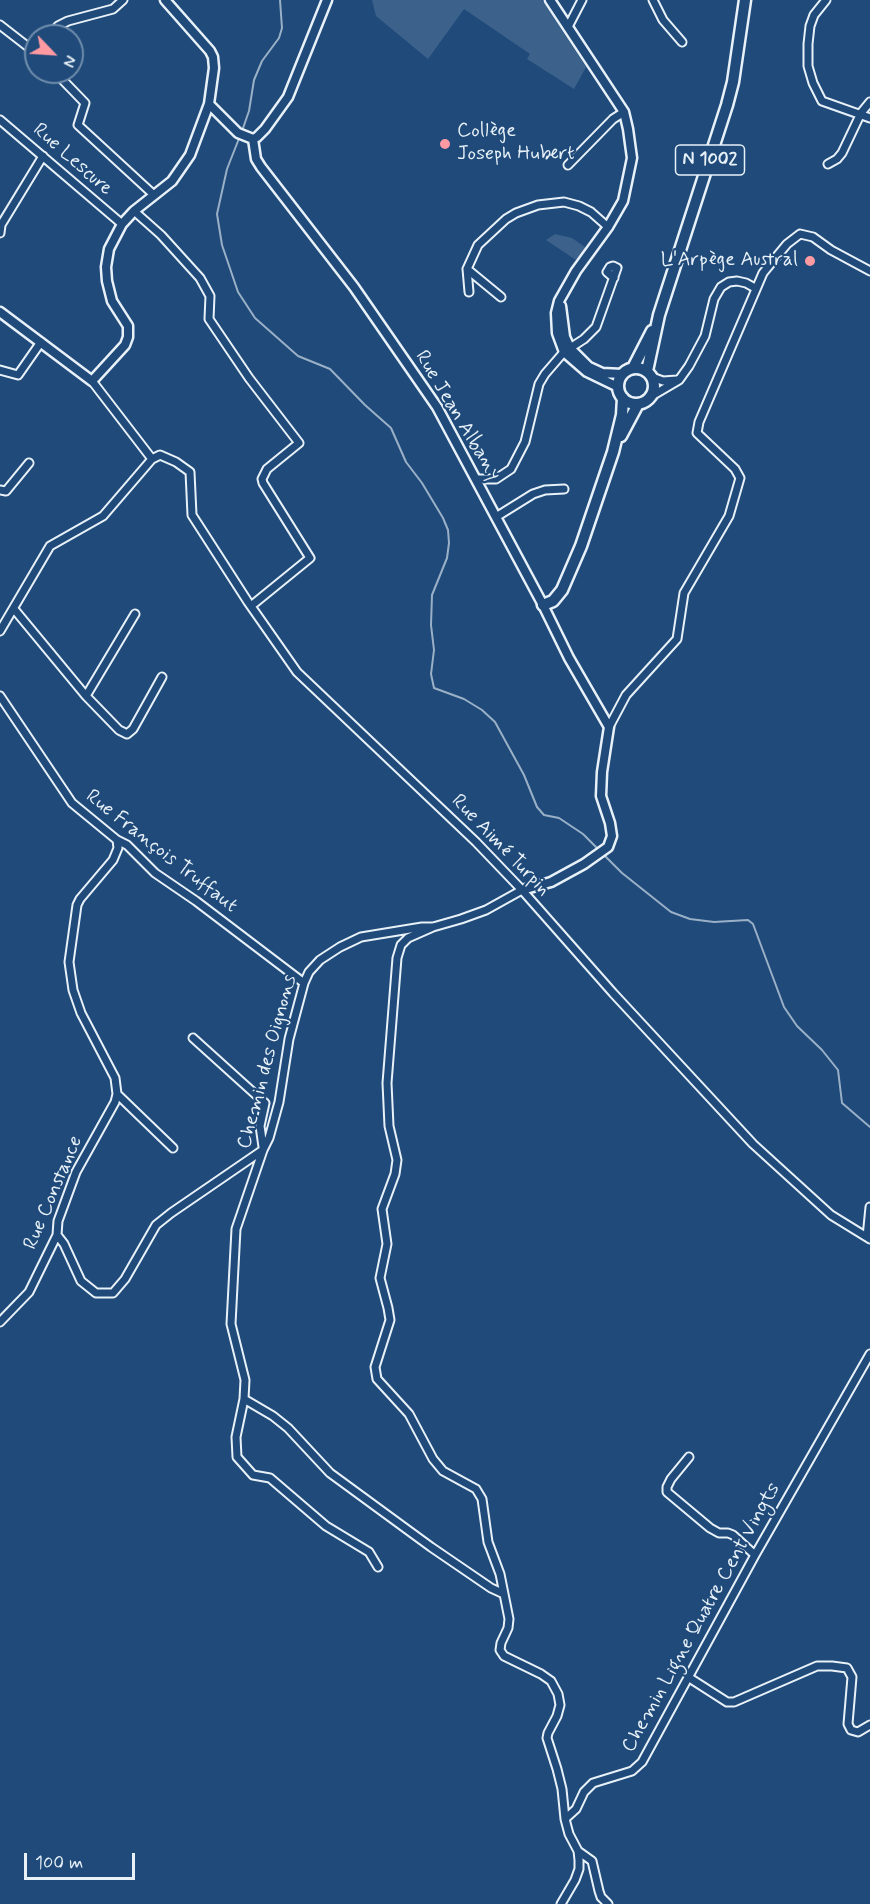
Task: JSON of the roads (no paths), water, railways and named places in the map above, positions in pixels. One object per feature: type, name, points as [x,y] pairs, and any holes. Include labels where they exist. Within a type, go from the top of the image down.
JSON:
[{"type":"main road","name":"N 1002","points":[[633,368],[659,315],[727,105],[733,82],[745,0]]},
{"type":"main road","name":"N 1002","points":[[650,374],[659,315]]},
{"type":"main road","points":[[613,452],[638,404],[650,397],[654,385],[650,374],[640,368],[633,368],[622,374],[618,387],[627,402],[638,404]]},
{"type":"main road","points":[[543,605],[553,601],[562,590],[581,546],[613,452],[622,415],[623,398]]},
{"type":"street","points":[[62,24],[114,9],[123,0]]},
{"type":"street","points":[[92,381],[121,351],[128,337],[128,326],[112,301],[107,281],[106,267],[109,249],[122,224],[172,181],[183,168],[196,142],[209,104],[214,68],[213,57],[197,35],[165,0]]},
{"type":"street","points":[[209,104],[238,133],[251,138],[265,129],[288,97],[327,0]]},
{"type":"street","points":[[568,27],[582,0]]},
{"type":"street","points":[[653,0],[663,21],[682,42]]},
{"type":"street","points":[[826,0],[814,15],[810,26],[808,66],[813,83],[822,101],[870,118]]},
{"type":"street","points":[[551,2],[624,112],[630,145],[631,169],[624,201],[608,228],[576,272],[566,289],[560,308],[567,350],[587,372],[618,387]]},
{"type":"street","points":[[0,25],[24,44]]},
{"type":"street","points":[[67,84],[85,103],[78,125],[154,195]]},
{"type":"street","points":[[828,164],[842,153],[861,113],[870,102]]},
{"type":"street","points":[[567,165],[613,118],[624,112]]},
{"type":"street","name":"Rue Lescure","points":[[0,120],[122,224]]},
{"type":"street","name":"Rue Jean Albany","points":[[251,138],[256,159],[261,167],[347,278],[437,407],[477,479],[569,658],[609,727]]},
{"type":"street","points":[[0,233],[1,225],[43,156]]},
{"type":"street","points":[[469,292],[467,269],[478,245],[496,227],[516,213],[538,205],[564,202],[579,206],[597,216],[608,228]]},
{"type":"street","points":[[134,212],[161,235],[200,278],[210,296],[209,319],[249,378],[299,443],[267,469],[262,479],[310,558],[251,606]]},
{"type":"street","points":[[522,891],[551,882],[584,864],[608,847],[612,836],[602,796],[602,772],[609,727],[626,695],[677,639],[684,593],[729,516],[740,478],[735,469],[697,433],[699,422],[763,273],[787,244],[800,234],[813,237],[831,250],[870,271]]},
{"type":"street","points":[[467,269],[501,297]]},
{"type":"street","points":[[477,479],[496,479],[511,469],[525,442],[539,384],[567,350],[584,339],[596,327],[614,278]]},
{"type":"street","points":[[650,397],[679,380],[689,366],[705,336],[714,299],[721,287],[729,282],[737,281],[755,288]]},
{"type":"street","points":[[0,312],[92,381],[152,459],[104,516],[50,546],[0,631]]},
{"type":"street","points":[[0,370],[18,375],[41,342]]},
{"type":"street","points":[[567,350],[602,373],[622,374]]},
{"type":"street","points":[[650,374],[663,381],[679,380]]},
{"type":"street","name":"Rue Aimé Turpin","points":[[152,459],[160,456],[176,462],[190,472],[192,515],[297,672],[476,842],[753,1144],[831,1215],[868,1238]]},
{"type":"street","points":[[0,490],[6,491],[29,463]]},
{"type":"street","points":[[496,517],[533,494],[545,490],[564,489]]},
{"type":"street","points":[[14,609],[86,696],[119,730],[127,734],[133,729],[162,677]]},
{"type":"street","points":[[86,696],[135,614]]},
{"type":"street","name":"Rue François Truffaut","points":[[0,696],[72,803],[117,840],[127,845],[155,873],[196,901],[304,983]]},
{"type":"street","points":[[117,840],[118,848],[113,860],[80,898],[77,905],[69,962],[73,990],[81,1013],[115,1078],[117,1094],[173,1148]]},
{"type":"street","name":"Chemin des Oignons","points":[[378,1567],[369,1552],[326,1526],[270,1478],[254,1475],[237,1456],[236,1437],[244,1399],[244,1380],[231,1324],[236,1229],[269,1138],[279,1102],[289,1039],[309,972],[320,960],[361,937],[433,927],[461,919],[486,910],[522,891]]},
{"type":"street","points":[[433,927],[408,938],[401,945],[397,958],[387,1083],[389,1126],[397,1160],[395,1174],[382,1209],[387,1244],[380,1278],[390,1320],[375,1367],[377,1378],[409,1414],[433,1460],[443,1471],[471,1486],[480,1494],[488,1542],[500,1575],[509,1618],[501,1650],[504,1656],[551,1681],[558,1694],[560,1705],[547,1738],[562,1789],[565,1820],[578,1851],[579,1869],[561,1904]]},
{"type":"street","points":[[57,1235],[64,1244],[81,1281],[96,1293],[113,1293],[125,1279],[156,1225],[263,1150],[260,1126],[265,1102],[193,1038]]},
{"type":"street","name":"Rue Constance","points":[[0,1322],[29,1292],[57,1235],[58,1221],[76,1172],[115,1102],[117,1094]]},
{"type":"street","points":[[868,1238],[870,1207]]},
{"type":"street","name":"Chemin Ligne Quatre Cent Vingts","points":[[565,1820],[576,1809],[584,1792],[593,1783],[632,1772],[642,1762],[755,1555],[870,1354]]},
{"type":"street","points":[[244,1399],[288,1428],[330,1473],[431,1547],[491,1588],[504,1594]]},
{"type":"street","points":[[689,1457],[671,1479],[667,1492],[710,1528],[719,1533],[733,1535],[755,1555]]},
{"type":"street","points":[[688,1677],[727,1702],[734,1702],[817,1666],[847,1668],[852,1677],[848,1724],[851,1730],[858,1732],[870,1725]]},
{"type":"street","points":[[578,1851],[592,1861],[601,1898],[608,1904]]},
{"type":"waterway","points":[[242,131],[249,111],[254,80],[262,61],[279,38],[282,28],[280,0]]},
{"type":"waterway","points":[[240,136],[227,169],[217,214],[222,245],[238,292],[255,318],[298,356],[330,369],[391,428],[406,462],[422,483],[448,530],[447,558],[432,595],[431,625],[434,650],[431,674],[434,688],[464,699],[482,710],[495,722],[524,775],[537,807],[544,815],[559,818],[583,834],[599,850]]},
{"type":"waterway","points":[[603,854],[622,873],[671,912],[690,919],[714,922],[748,920],[753,924],[784,1007],[797,1026],[822,1050],[838,1070],[842,1103],[870,1127]]},
{"type":"place","name":"Collège Joseph Hubert","points":[[445,144]]},
{"type":"place","name":"L'Arpège Austral","points":[[810,261]]}]
